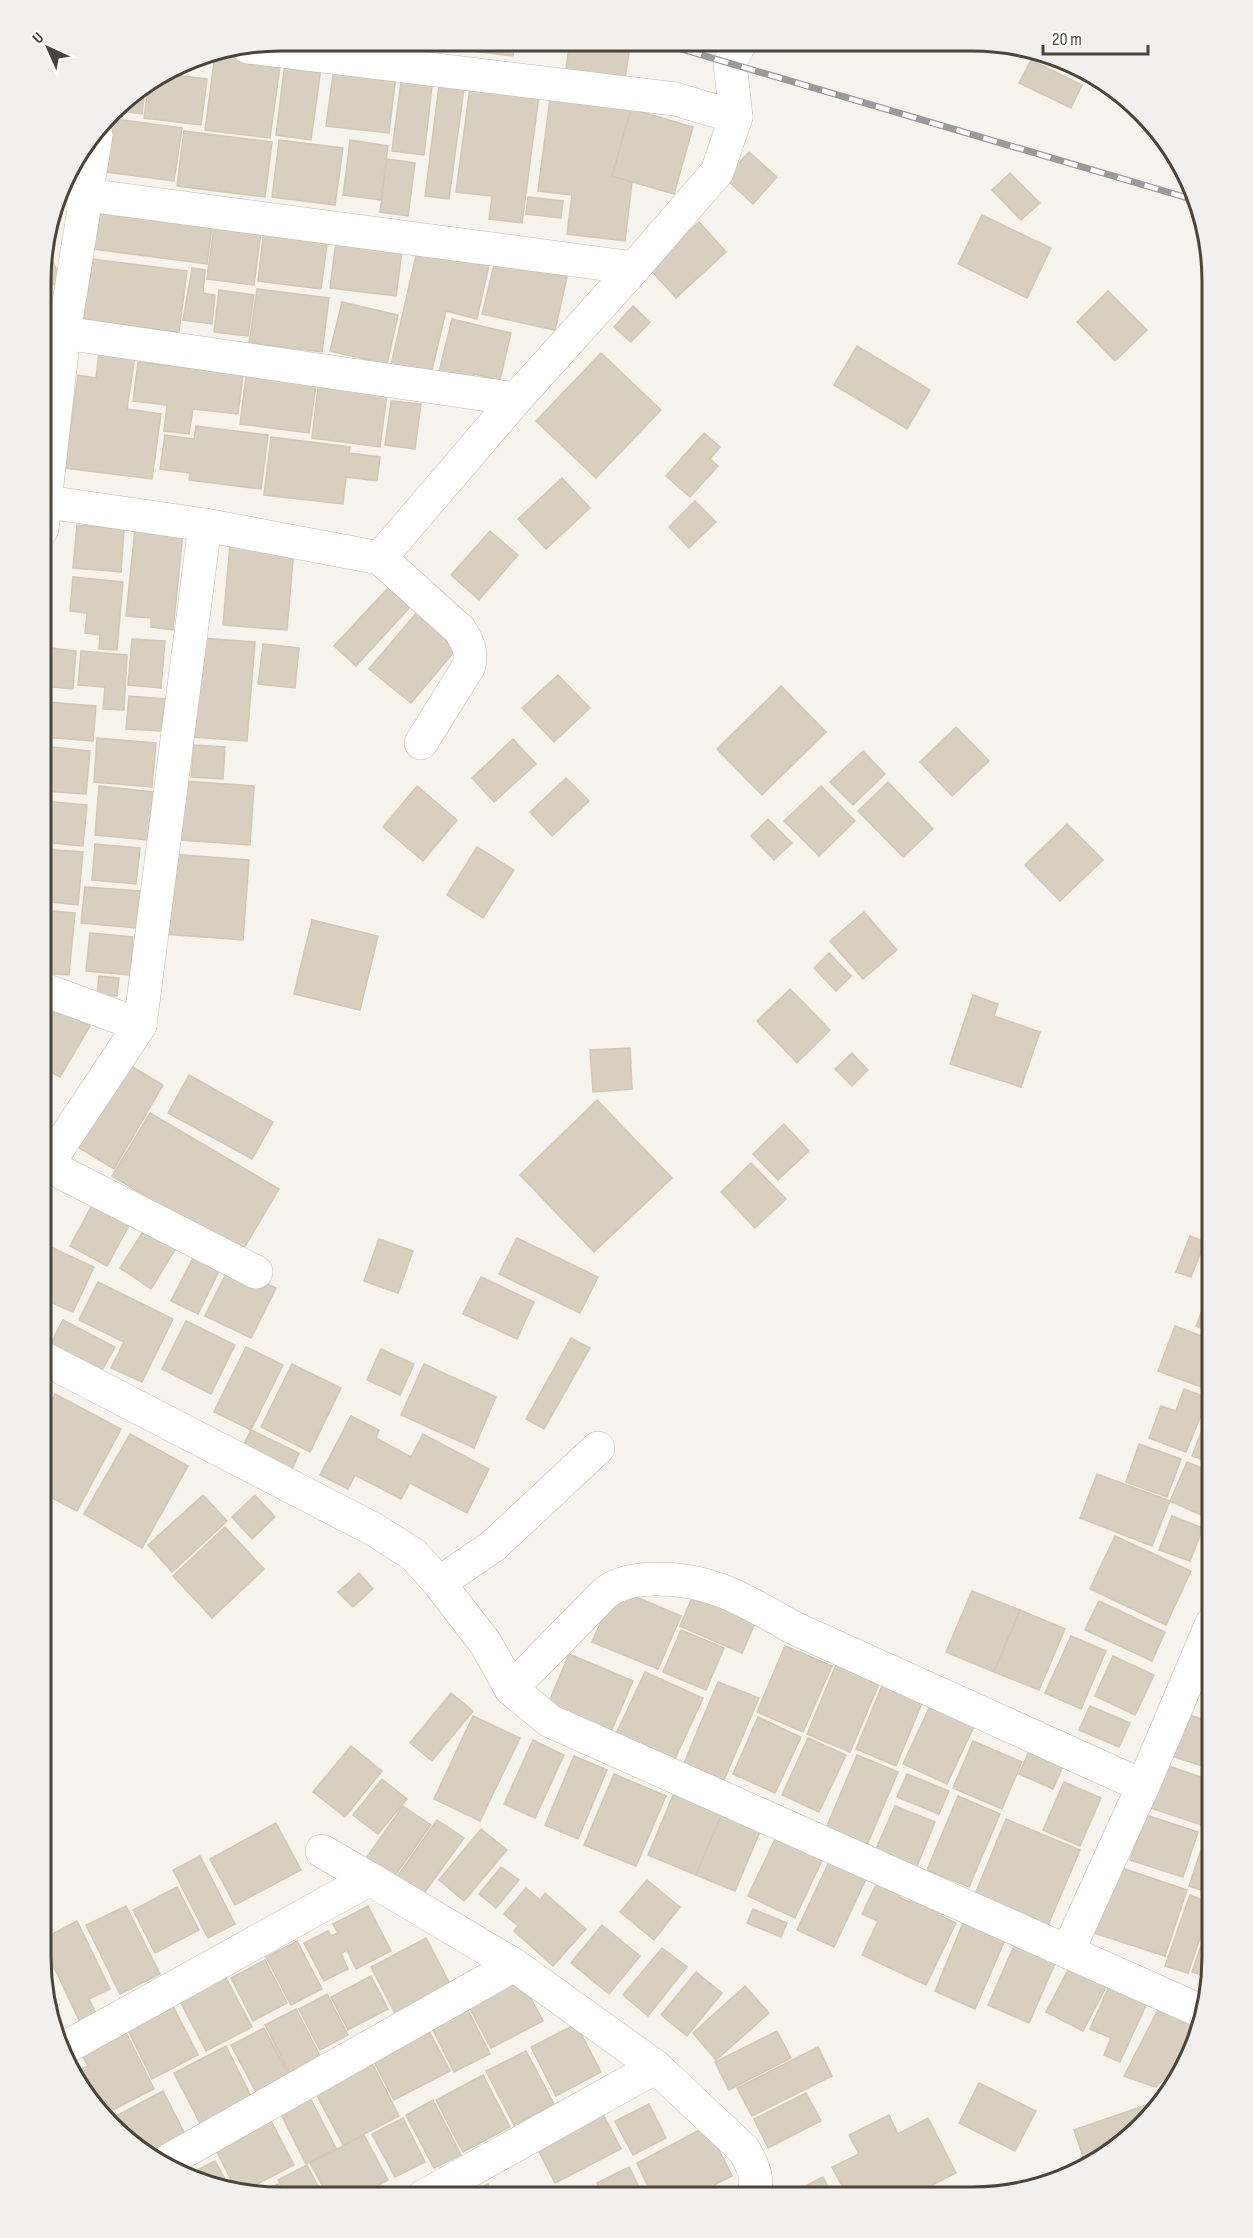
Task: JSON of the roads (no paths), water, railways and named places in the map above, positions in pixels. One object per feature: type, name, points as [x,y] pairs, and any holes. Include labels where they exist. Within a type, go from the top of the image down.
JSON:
[{"type":"street","points":[[281,51],[675,99],[736,117]]},
{"type":"street","points":[[380,558],[516,399],[717,172],[736,117],[730,63],[737,51]]},
{"type":"street","points":[[51,451],[64,333],[73,195],[88,157]]},
{"type":"street","points":[[73,195],[634,268]]},
{"type":"street","points":[[64,333],[516,399]]},
{"type":"street","points":[[51,515],[206,525],[380,558],[460,630],[469,644],[471,655],[469,666],[421,743]]},
{"type":"street","points":[[51,1155],[140,1025],[206,525]]},
{"type":"street","points":[[51,992],[140,1025]]},
{"type":"street","points":[[51,1171],[256,1272]]},
{"type":"street","points":[[51,1362],[375,1530],[414,1555],[439,1583],[486,1644],[511,1689],[550,1721],[1196,2009]]},
{"type":"street","points":[[439,1583],[493,1546],[598,1448]]},
{"type":"street","points":[[511,1689],[614,1586],[638,1580],[677,1578],[709,1585],[745,1600],[794,1628],[1143,1786]]},
{"type":"street","points":[[1068,1951],[1143,1786],[1202,1647]]},
{"type":"street","points":[[322,1851],[514,1965],[656,2067],[744,2150],[757,2182],[755,2187]]},
{"type":"street","points":[[69,2045],[370,1879]]},
{"type":"street","points":[[171,2159],[514,1965]]},
{"type":"street","points":[[440,2187],[656,2067]]},
{"type":"railway","points":[[688,51],[1186,197]]}]
